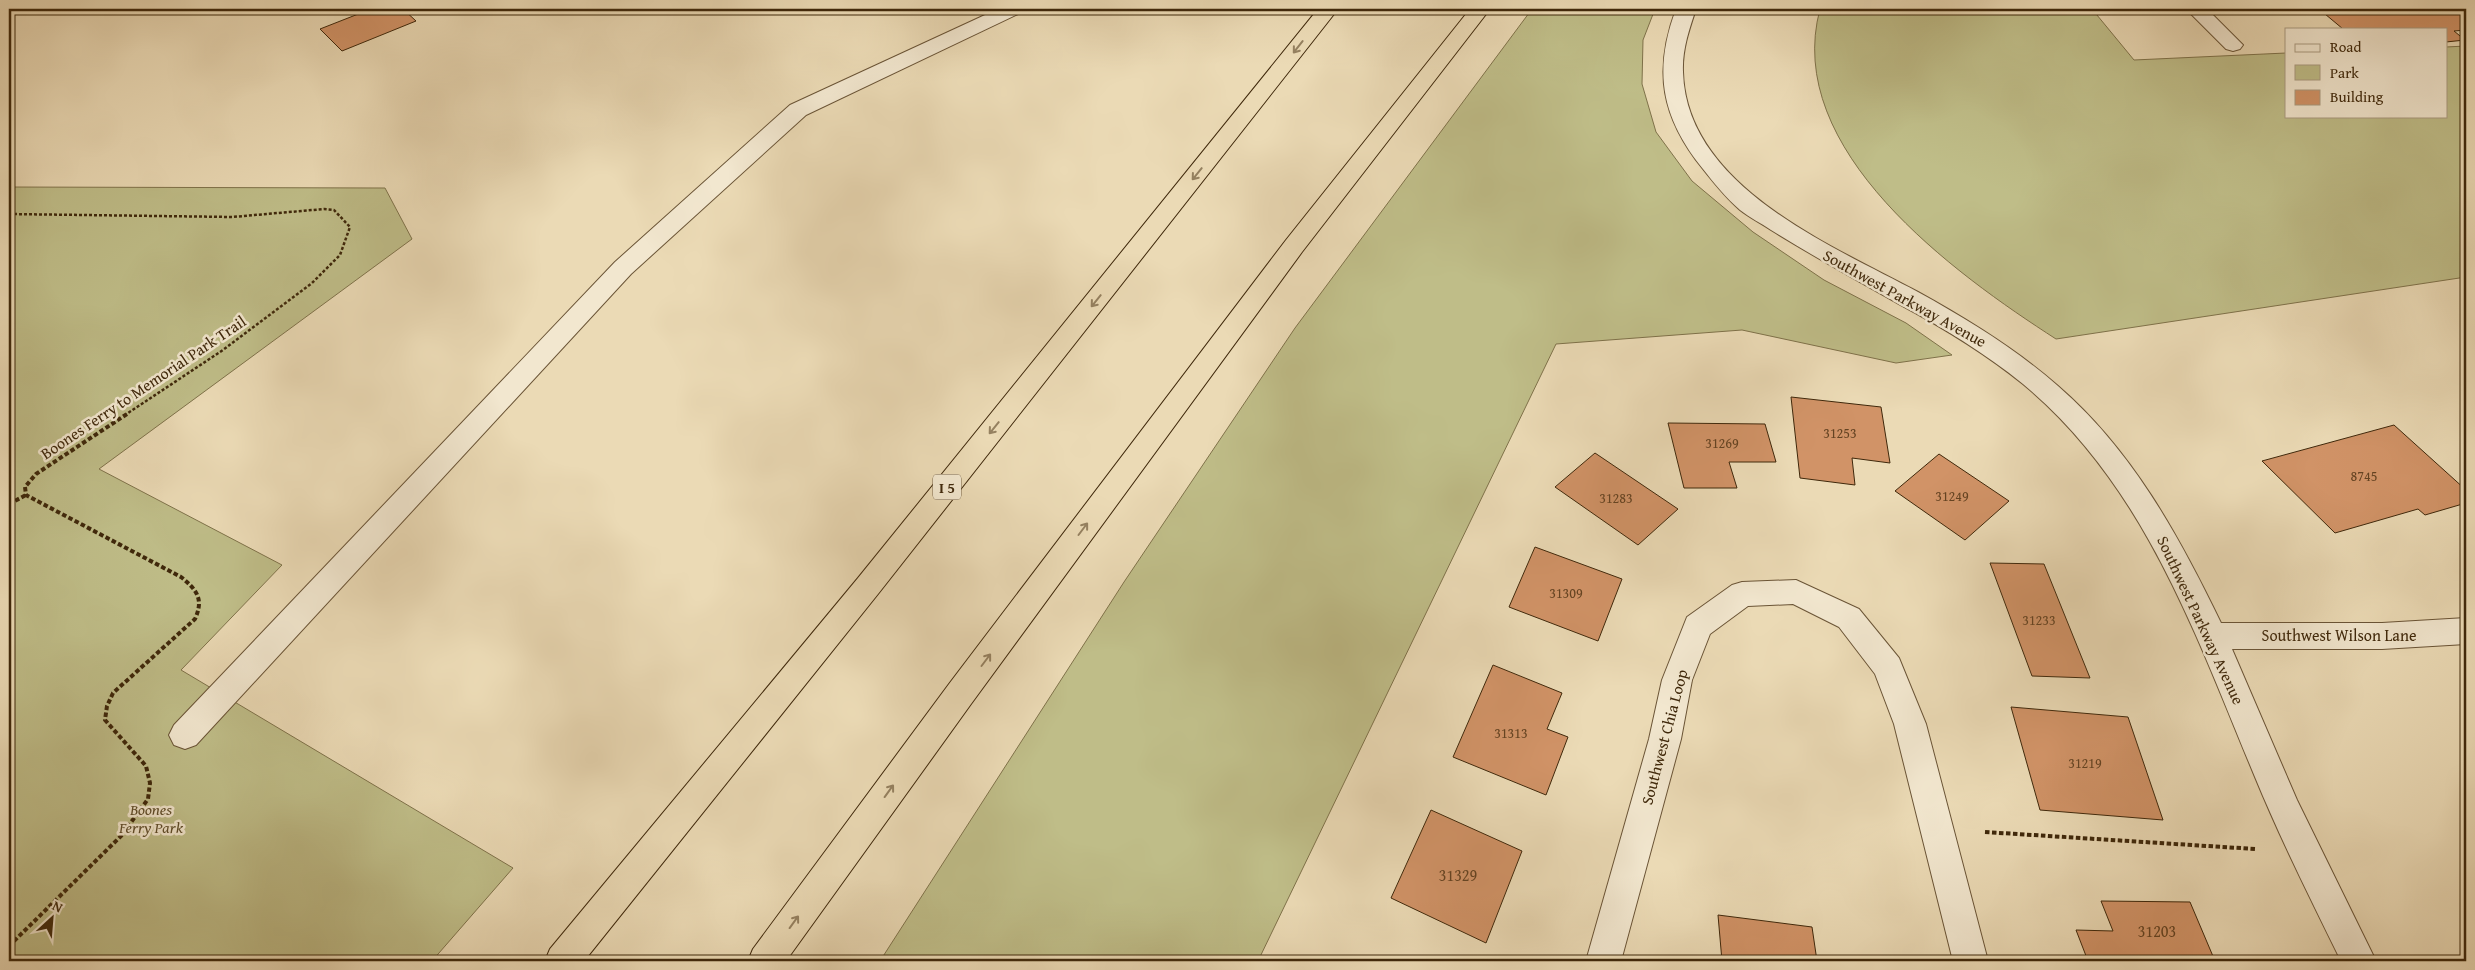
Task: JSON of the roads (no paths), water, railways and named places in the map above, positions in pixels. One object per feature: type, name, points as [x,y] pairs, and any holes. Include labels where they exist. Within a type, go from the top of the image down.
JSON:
[{"type":"highway","name":"I 5","points":[[562,961],[868,586],[1328,9]]},
{"type":"highway","points":[[765,961],[960,694],[1294,246],[1480,9]]},
{"type":"street","points":[[185,735],[623,268],[798,110],[1013,9]]},
{"type":"street","name":"Southwest Parkway Avenue","points":[[1686,9],[1676,33],[1671,77],[1675,98],[1688,133],[1704,158],[1745,202],[1821,252],[1934,312],[1998,351],[2063,405],[2087,428],[2123,473],[2168,545],[2212,636],[2277,791],[2359,961]]},
{"type":"street","points":[[2196,9],[2233,45]]},
{"type":"street","name":"Southwest Chia Loop","points":[[1603,961],[1665,739],[1677,680],[1698,626],[1742,594],[1796,592],[1849,618],[1888,667],[1910,724],[1971,961]]},
{"type":"street","name":"Southwest Wilson Lane","points":[[2212,636],[2382,636],[2466,631]]},
{"type":"park label","name":"Boones Ferry Park","points":[[151,818]]}]
